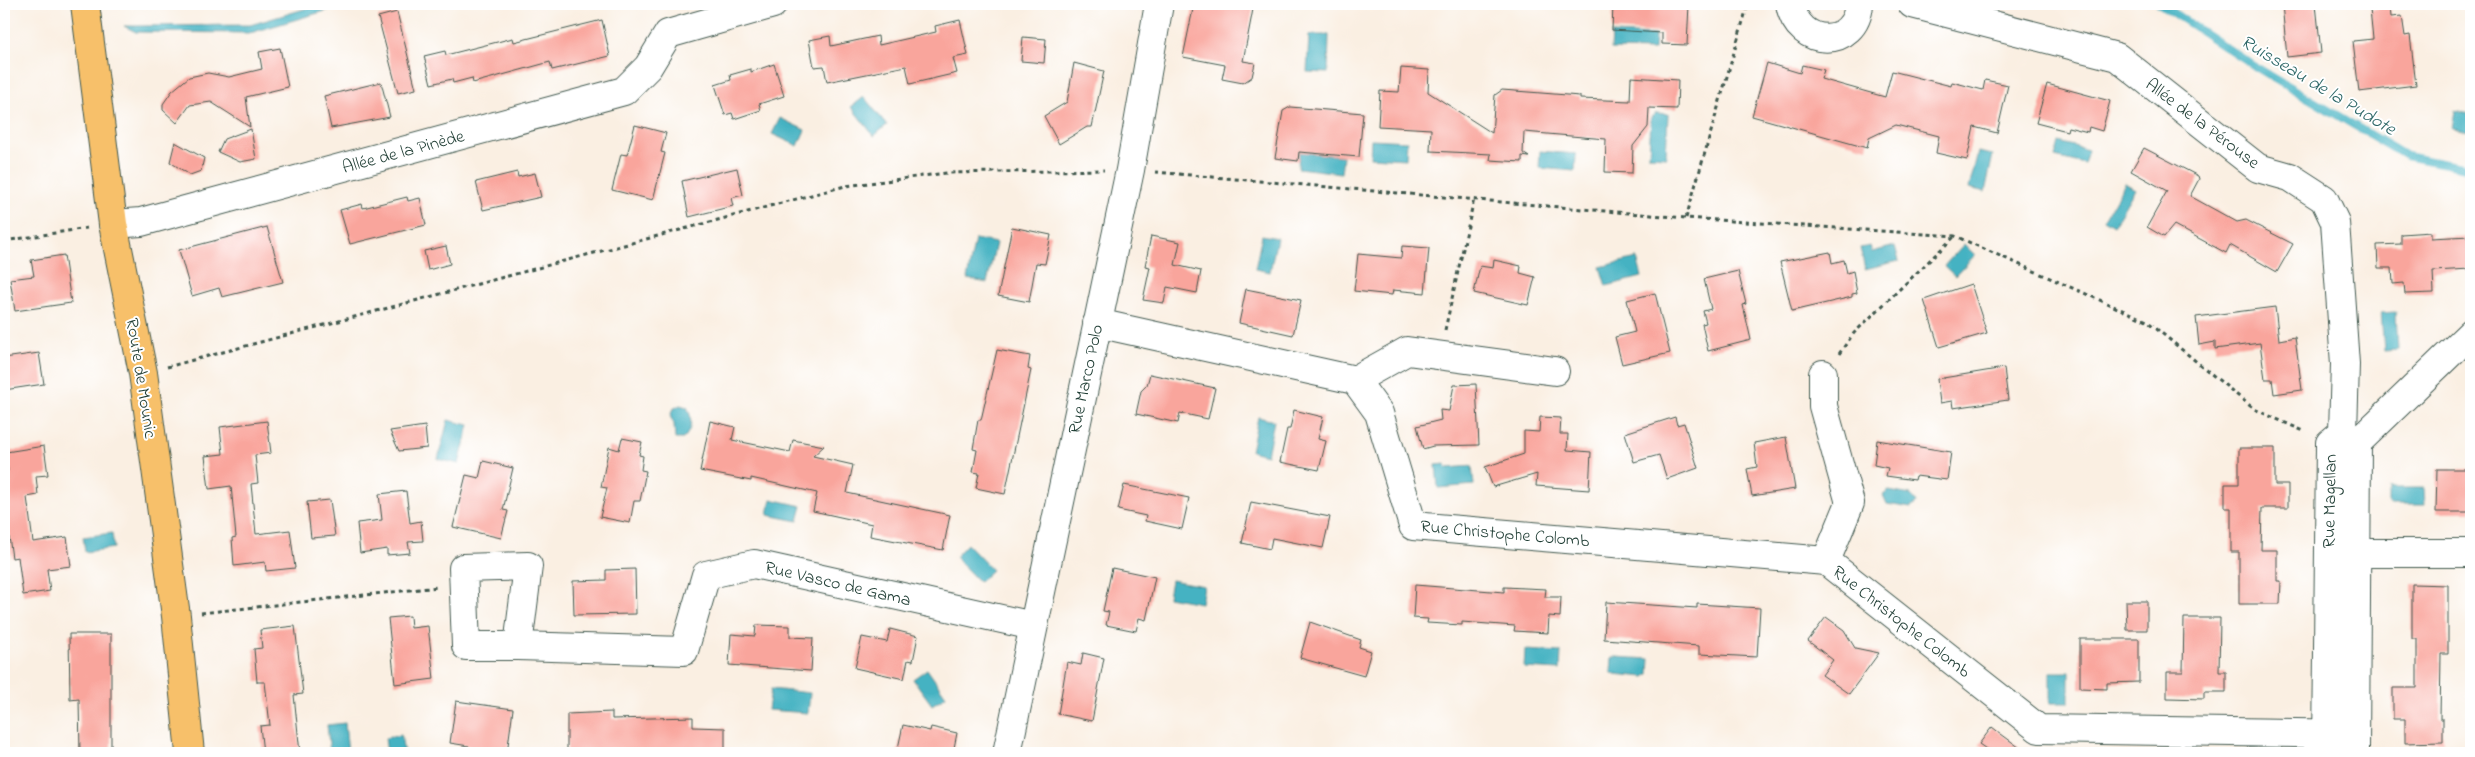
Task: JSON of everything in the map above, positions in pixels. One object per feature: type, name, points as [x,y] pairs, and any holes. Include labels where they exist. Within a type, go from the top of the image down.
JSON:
[{"type":"main road","name":"Route de Mounic","points":[[85,4],[113,224],[143,373],[176,616],[190,753]]},
{"type":"street","name":"Allée de la Pinède","points":[[113,224],[141,222],[624,91],[648,67],[668,34],[773,4]]},
{"type":"street","name":"Rue Marco Polo","points":[[1007,753],[1130,170],[1159,4]]},
{"type":"street","points":[[1790,4],[1792,16],[1798,25],[1816,37],[1827,38],[1848,30],[1855,21],[1859,4]]},
{"type":"street","name":"Allée de la Pérouse","points":[[1912,4],[2117,57],[2258,168],[2290,177],[2324,199],[2335,222],[2346,364],[2343,439]]},
{"type":"street","points":[[1097,323],[1355,380],[1407,351],[1555,371]]},
{"type":"street","points":[[2343,439],[2471,333]]},
{"type":"street","points":[[1823,374],[1824,406],[1850,503],[1826,560]]},
{"type":"street","name":"Rue Christophe Colomb","points":[[1355,380],[1379,413],[1413,526],[1826,560],[2039,729],[2355,744]]},
{"type":"street","name":"Rue Magellan","points":[[2327,744],[2328,552],[2343,439]]},
{"type":"street","name":"Rue Magellan","points":[[2343,439],[2356,553],[2355,744]]},
{"type":"street","points":[[2328,552],[2471,553]]},
{"type":"street","name":"Rue Vasco de Gama","points":[[518,646],[528,566],[462,568],[466,646],[684,651],[706,576],[754,564],[1033,626]]},
{"type":"path","points":[[1686,218],[1748,4]]},
{"type":"path","points":[[143,373],[845,186],[947,173],[1130,170],[1686,218],[1955,236],[2147,320],[2254,409],[2343,439]]},
{"type":"path","points":[[1439,355],[1474,199]]},
{"type":"path","points":[[4,241],[113,224]]},
{"type":"path","points":[[1823,374],[1854,333],[1955,236]]},
{"type":"path","points":[[176,616],[352,595],[463,585]]},
{"type":"water","points":[[321,4],[349,4],[250,33],[136,32],[124,26],[250,25]]},
{"type":"water","points":[[1612,33],[1655,35],[1654,50],[1611,49]]},
{"type":"water","points":[[1309,35],[1329,35],[1328,73],[1307,72]]},
{"type":"water","points":[[864,97],[887,125],[874,136],[851,107]]},
{"type":"water","points":[[2455,111],[2471,114],[2471,132],[2452,129]]},
{"type":"water","points":[[1656,113],[1668,114],[1666,157],[1649,156],[1651,117]]},
{"type":"water","points":[[780,118],[805,130],[798,146],[772,134]]},
{"type":"water","points":[[1371,139],[1407,141],[1406,159],[1370,157]]},
{"type":"water","points":[[2059,142],[2088,150],[2084,164],[2055,157]]},
{"type":"water","points":[[1540,151],[1576,154],[1575,171],[1539,168]]},
{"type":"water","points":[[1299,152],[1343,156],[1341,173],[1298,168]]},
{"type":"water","points":[[1978,152],[1993,155],[1985,192],[1969,188]]},
{"type":"water","points":[[2125,183],[2135,189],[2114,225],[2104,219]]},
{"type":"water","points":[[1262,235],[1277,238],[1270,272],[1255,269]]},
{"type":"water","points":[[975,239],[996,243],[987,283],[967,279]]},
{"type":"water","points":[[1964,244],[1975,255],[1955,276],[1944,266]]},
{"type":"water","points":[[1870,246],[1872,252],[1895,246],[1899,261],[1865,269],[1860,248]]},
{"type":"water","points":[[1637,258],[1642,277],[1606,286],[1600,267]]},
{"type":"water","points":[[2396,312],[2398,350],[2384,351],[2381,313]]},
{"type":"water","points":[[680,405],[687,407],[691,424],[683,439],[675,439],[674,424],[670,416],[673,409]]},
{"type":"water","points":[[1258,417],[1274,421],[1267,455],[1251,451]]},
{"type":"water","points":[[448,420],[469,425],[459,464],[438,459]]},
{"type":"water","points":[[1446,464],[1447,468],[1472,466],[1474,485],[1438,488],[1436,465]]},
{"type":"water","points":[[2389,488],[2424,488],[2425,505],[2389,505]]},
{"type":"water","points":[[1889,491],[1911,495],[1917,503],[1911,508],[1887,504],[1883,495]]},
{"type":"water","points":[[771,499],[802,506],[798,521],[768,515]]},
{"type":"water","points":[[112,533],[114,548],[85,552],[83,537]]},
{"type":"water","points":[[967,544],[992,570],[979,582],[955,557]]},
{"type":"water","points":[[1171,580],[1204,586],[1201,603],[1168,597]]},
{"type":"water","points":[[1525,650],[1561,652],[1560,670],[1524,668]]},
{"type":"water","points":[[1612,658],[1650,659],[1649,674],[1645,677],[1614,674],[1611,672]]},
{"type":"water","points":[[927,669],[946,696],[932,705],[913,679]]},
{"type":"water","points":[[2050,672],[2069,672],[2069,703],[2050,703]]},
{"type":"water","points":[[771,689],[810,693],[808,713],[768,710]]},
{"type":"water","points":[[345,723],[348,753],[330,753],[327,725]]},
{"type":"water","points":[[401,735],[404,753],[387,753],[385,738]]},
{"type":"building","points":[[1194,4],[1254,4],[1243,61],[1255,63],[1252,77],[1243,83],[1222,79],[1225,65],[1183,57]]},
{"type":"building","points":[[1613,4],[1689,4],[1687,45],[1662,44],[1662,33],[1612,30]]},
{"type":"building","points":[[2282,4],[2316,4],[2321,53],[2287,57]]},
{"type":"building","points":[[2390,7],[2391,17],[2402,16],[2405,36],[2410,35],[2416,85],[2359,92],[2353,41],[2373,39],[2370,9]]},
{"type":"building","points":[[397,12],[416,89],[398,93],[378,17]]},
{"type":"building","points":[[602,20],[610,56],[552,70],[550,62],[473,83],[472,78],[453,83],[452,79],[431,84],[424,56],[445,51],[446,55],[513,38],[514,42]]},
{"type":"building","points":[[960,20],[968,55],[953,58],[957,73],[910,84],[906,66],[827,82],[824,66],[814,67],[809,40],[830,36],[831,46],[878,36],[879,45],[936,32],[935,26]]},
{"type":"building","points":[[1023,37],[1046,39],[1044,63],[1021,61]]},
{"type":"building","points":[[280,48],[288,87],[246,97],[250,127],[211,102],[190,105],[177,123],[163,110],[163,104],[172,91],[189,77],[208,73],[229,77],[262,69],[259,52]]},
{"type":"building","points":[[1074,63],[1104,71],[1092,127],[1087,127],[1059,144],[1044,116],[1067,102]]},
{"type":"building","points":[[1767,63],[1800,73],[1802,65],[1824,70],[1821,79],[1885,97],[1892,71],[1951,86],[1952,82],[1983,90],[1985,80],[2008,85],[1997,133],[1974,127],[1967,160],[1936,153],[1939,136],[1896,125],[1869,138],[1867,148],[1752,116]]},
{"type":"building","points":[[774,64],[784,96],[759,104],[761,110],[734,119],[732,113],[725,115],[715,85],[731,80],[730,75],[751,69],[751,72]]},
{"type":"building","points":[[1401,68],[1429,70],[1428,92],[1492,133],[1495,95],[1502,90],[1580,96],[1580,99],[1630,101],[1631,77],[1678,80],[1677,109],[1649,108],[1648,127],[1633,146],[1632,173],[1605,172],[1606,139],[1524,132],[1523,153],[1529,157],[1522,156],[1522,162],[1490,160],[1491,154],[1430,151],[1431,129],[1378,126],[1380,91],[1399,92]]},
{"type":"building","points":[[381,82],[390,117],[331,128],[324,96]]},
{"type":"building","points":[[2047,84],[2110,101],[2102,131],[2089,127],[2088,132],[2068,127],[2067,131],[2036,123]]},
{"type":"building","points":[[1290,107],[1363,113],[1359,157],[1299,152],[1298,161],[1275,158],[1283,111]]},
{"type":"building","points":[[635,125],[666,133],[661,152],[665,153],[653,200],[612,190],[621,154],[627,155]]},
{"type":"building","points":[[251,129],[256,159],[240,162],[218,152],[224,139]]},
{"type":"building","points":[[175,142],[204,158],[201,171],[190,175],[170,162]]},
{"type":"building","points":[[2144,148],[2198,176],[2199,179],[2190,196],[2237,222],[2246,220],[2293,244],[2277,272],[2230,245],[2226,253],[2174,225],[2164,237],[2147,227],[2167,191],[2131,171]]},
{"type":"building","points":[[737,168],[743,195],[731,198],[733,206],[689,217],[682,181]]},
{"type":"building","points":[[517,172],[518,177],[535,173],[541,197],[483,210],[476,182]]},
{"type":"building","points":[[407,197],[408,201],[420,198],[426,225],[350,244],[340,210],[362,204],[363,208]]},
{"type":"building","points":[[267,227],[283,282],[222,297],[219,288],[192,296],[179,250]]},
{"type":"building","points":[[1012,227],[1051,235],[1045,264],[1036,263],[1029,302],[998,296]]},
{"type":"building","points":[[2431,232],[2431,238],[2471,236],[2471,269],[2433,271],[2434,293],[2405,294],[2404,283],[2393,284],[2392,268],[2378,268],[2377,245],[2401,244],[2401,234]]},
{"type":"building","points":[[1151,236],[1180,242],[1175,265],[1201,271],[1197,293],[1167,287],[1164,303],[1143,300],[1150,267],[1145,266]]},
{"type":"building","points":[[446,246],[450,264],[428,270],[424,251]]},
{"type":"building","points":[[1402,246],[1429,248],[1425,293],[1393,290],[1392,295],[1354,291],[1358,254],[1401,258]]},
{"type":"building","points":[[1830,252],[1832,263],[1844,260],[1847,273],[1853,271],[1857,293],[1852,294],[1852,297],[1792,311],[1780,262]]},
{"type":"building","points":[[64,255],[71,303],[15,311],[10,279],[34,276],[31,260]]},
{"type":"building","points":[[1494,260],[1521,266],[1520,273],[1535,277],[1528,305],[1474,293],[1480,266],[1493,268]]},
{"type":"building","points":[[1738,271],[1746,304],[1743,305],[1751,340],[1708,351],[1702,324],[1706,323],[1703,311],[1711,309],[1704,279]]},
{"type":"building","points":[[1971,284],[1987,333],[1939,347],[1924,300]]},
{"type":"building","points":[[1246,289],[1301,300],[1293,335],[1239,323]]},
{"type":"building","points":[[1655,293],[1670,353],[1622,364],[1615,337],[1635,332],[1627,300]]},
{"type":"building","points":[[2275,307],[2279,340],[2295,337],[2302,390],[2274,394],[2272,379],[2265,379],[2260,343],[2215,349],[2215,342],[2199,345],[2196,317]]},
{"type":"building","points":[[997,350],[1030,356],[1028,369],[1031,370],[1005,494],[976,488],[979,473],[973,472],[977,450],[973,449],[978,420],[981,420]]},
{"type":"building","points":[[39,353],[44,384],[4,390],[4,358]]},
{"type":"building","points":[[2004,368],[2008,400],[1953,408],[1952,401],[1940,403],[1937,379]]},
{"type":"building","points":[[1150,374],[1215,388],[1208,419],[1180,413],[1178,423],[1136,414],[1141,391],[1147,385]]},
{"type":"building","points":[[1476,384],[1479,445],[1433,446],[1423,449],[1417,426],[1441,420],[1440,410],[1449,411],[1454,385]]},
{"type":"building","points":[[1294,410],[1323,417],[1318,439],[1326,441],[1319,470],[1280,462],[1287,429],[1290,429]]},
{"type":"building","points":[[1540,417],[1561,418],[1560,434],[1568,434],[1567,450],[1591,452],[1589,490],[1536,486],[1537,474],[1493,487],[1485,467],[1524,454],[1524,431],[1539,432]]},
{"type":"building","points":[[1675,417],[1677,425],[1684,423],[1698,468],[1667,479],[1659,455],[1634,462],[1625,433]]},
{"type":"building","points":[[267,421],[271,453],[255,455],[258,483],[251,484],[256,534],[290,530],[295,568],[266,571],[265,562],[234,566],[232,538],[236,537],[231,486],[209,489],[205,456],[223,454],[220,427]]},
{"type":"building","points":[[710,421],[735,427],[732,440],[790,452],[793,440],[824,446],[813,456],[853,465],[847,493],[950,515],[943,550],[870,536],[872,524],[813,511],[817,493],[751,478],[751,481],[700,471]]},
{"type":"building","points":[[425,426],[427,448],[399,451],[390,431]]},
{"type":"building","points":[[1786,437],[1795,489],[1752,496],[1747,469],[1757,467],[1754,443]]},
{"type":"building","points":[[622,438],[642,442],[639,455],[643,456],[641,470],[646,471],[640,501],[634,501],[630,523],[600,517],[607,488],[601,487],[609,447],[619,450]]},
{"type":"building","points":[[1877,440],[1951,452],[1947,480],[1916,476],[1915,480],[1886,476],[1888,468],[1874,465]]},
{"type":"building","points":[[44,446],[48,475],[36,476],[38,495],[27,497],[33,542],[67,537],[71,566],[47,569],[50,591],[23,595],[18,557],[12,558],[6,515],[4,515],[4,471],[8,471],[6,452]]},
{"type":"building","points":[[2239,448],[2275,448],[2275,485],[2288,485],[2288,508],[2262,508],[2261,550],[2277,550],[2277,581],[2281,581],[2280,604],[2239,604],[2239,552],[2231,552],[2231,508],[2225,508],[2225,484],[2239,484]]},
{"type":"building","points":[[483,461],[513,468],[503,510],[508,511],[501,538],[453,527],[466,475],[479,478]]},
{"type":"building","points":[[2437,469],[2471,469],[2471,512],[2436,512]]},
{"type":"building","points":[[1124,485],[1189,498],[1182,529],[1145,521],[1146,516],[1118,510]]},
{"type":"building","points":[[406,491],[410,523],[421,521],[423,541],[408,542],[410,553],[387,555],[387,549],[360,553],[357,523],[382,520],[379,494]]},
{"type":"building","points":[[330,500],[335,536],[311,538],[307,502]]},
{"type":"building","points":[[1251,502],[1330,517],[1323,548],[1272,538],[1270,549],[1242,543]]},
{"type":"building","points":[[1112,568],[1155,577],[1146,620],[1139,618],[1136,631],[1106,625],[1109,612],[1103,611]]},
{"type":"building","points":[[635,569],[636,614],[574,615],[573,581],[606,580],[606,570]]},
{"type":"building","points":[[2412,584],[2448,585],[2448,654],[2441,654],[2440,719],[2443,719],[2443,742],[2405,743],[2405,719],[2393,719],[2393,688],[2417,688],[2417,639],[2412,639]]},
{"type":"building","points":[[1415,585],[1504,592],[1504,587],[1546,589],[1545,597],[1561,597],[1560,617],[1549,616],[1548,633],[1514,631],[1515,626],[1462,622],[1462,625],[1427,623],[1428,619],[1413,618]]},
{"type":"building","points":[[2126,601],[2147,601],[2147,630],[2127,630]]},
{"type":"building","points":[[1606,602],[1697,608],[1697,604],[1760,608],[1757,657],[1699,654],[1699,646],[1604,639]]},
{"type":"building","points":[[410,616],[411,628],[428,626],[434,679],[395,684],[388,618]]},
{"type":"building","points":[[1826,617],[1844,630],[1855,648],[1879,653],[1849,694],[1822,675],[1833,660],[1808,641]]},
{"type":"building","points":[[2184,618],[2220,618],[2219,672],[2226,672],[2226,692],[2204,692],[2204,699],[2167,698],[2167,672],[2183,672]]},
{"type":"building","points":[[1310,622],[1361,640],[1359,647],[1371,651],[1364,676],[1300,658]]},
{"type":"building","points":[[756,625],[790,626],[790,637],[813,638],[811,671],[729,665],[731,634],[755,636]]},
{"type":"building","points":[[295,626],[303,694],[294,695],[300,753],[263,753],[260,726],[270,725],[265,682],[257,682],[254,649],[262,648],[260,630]]},
{"type":"building","points":[[890,629],[918,636],[913,661],[908,660],[904,679],[855,668],[862,637],[887,642]]},
{"type":"building","points":[[69,634],[111,634],[111,753],[80,753],[79,699],[70,700]]},
{"type":"building","points":[[2080,639],[2139,639],[2139,682],[2107,683],[2107,689],[2080,688]]},
{"type":"building","points":[[1083,653],[1104,658],[1092,721],[1058,714],[1067,662],[1081,665]]},
{"type":"building","points":[[456,701],[513,709],[507,753],[468,753],[469,746],[450,743]]},
{"type":"building","points":[[612,712],[612,719],[693,717],[693,727],[725,728],[725,753],[567,753],[567,714]]},
{"type":"building","points":[[903,725],[930,731],[931,727],[957,733],[953,753],[897,753]]},
{"type":"building","points":[[1992,727],[2027,753],[1992,753],[1979,744]]},
{"type":"waterway","name":"Ruisseau de la Pudote","points":[[2160,4],[2256,67],[2406,156],[2471,169]]}]
